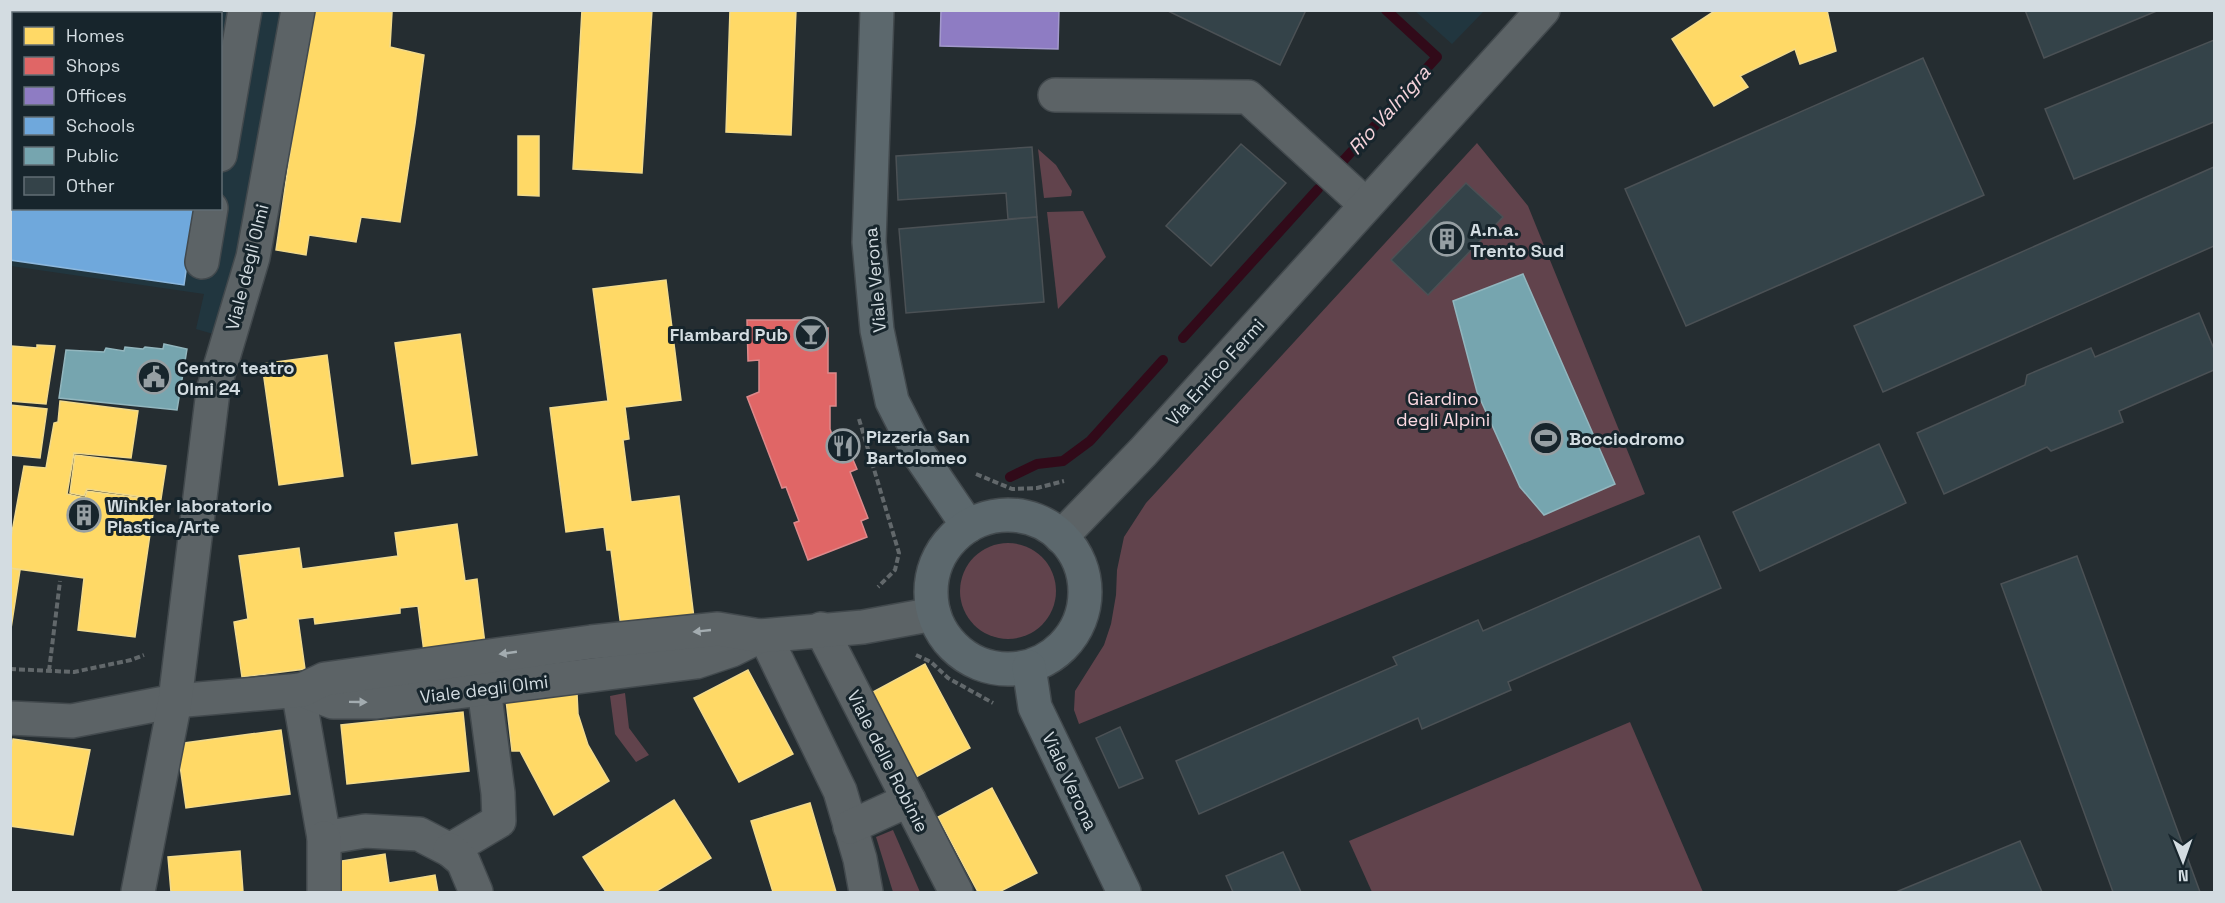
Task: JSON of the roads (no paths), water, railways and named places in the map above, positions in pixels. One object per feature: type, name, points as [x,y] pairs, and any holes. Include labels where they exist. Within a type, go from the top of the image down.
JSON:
[{"type":"main road","name":"Viale Verona","points":[[877,10],[869,242],[877,330],[892,401],[919,454],[968,526]]},
{"type":"main road","points":[[1020,516],[1038,521],[1053,529],[1061,537],[1069,544],[1080,563],[1085,584],[1084,606],[1078,627],[1065,644],[1048,658],[1029,667],[1005,669],[981,664],[960,653],[944,635],[934,614],[930,593],[933,573],[940,554],[953,539],[968,526],[986,518],[1020,516]]},
{"type":"main road","name":"Viale Verona","points":[[1029,667],[1035,707],[1124,892]]},
{"type":"street","points":[[222,143],[245,10]]},
{"type":"street","name":"Viale degli Olmi","points":[[138,892],[175,701],[213,392],[253,257],[298,10]]},
{"type":"street","name":"Via Enrico Fermi","points":[[1061,537],[1143,452],[1543,10]]},
{"type":"street","points":[[1055,95],[1248,97],[1366,205]]},
{"type":"street","points":[[202,262],[211,210]]},
{"type":"street","name":"Viale degli Olmi","points":[[175,701],[300,690],[326,679],[591,642],[718,629],[763,636],[863,627],[934,614]]},
{"type":"street","name":"Viale delle Robinie","points":[[821,629],[956,892]]},
{"type":"street","points":[[763,636],[840,791],[860,859],[866,892]]},
{"type":"street","name":"Viale degli Olmi","points":[[300,690],[333,702],[377,702],[696,662],[732,650],[763,636]]},
{"type":"street","points":[[591,642],[596,675]]},
{"type":"street","points":[[450,850],[499,821],[498,793],[484,689]]},
{"type":"street","points":[[300,690],[324,838],[324,892]]},
{"type":"street","points":[[10,718],[72,721],[175,701]]},
{"type":"street","points":[[850,827],[909,800]]},
{"type":"street","points":[[324,838],[365,831],[419,834],[450,850],[463,861],[476,892]]},
{"type":"waterway","name":"Rio Valnigra","points":[[1343,161],[1437,57],[1386,10]]},
{"type":"waterway","name":"Rio Valnigra","points":[[1183,338],[1318,189]]},
{"type":"waterway","name":"Rio Valnigra","points":[[1010,477],[1037,464],[1063,461],[1090,441],[1163,360]]},
{"type":"place","name":"A.n.a. Trento Sud","points":[[1447,239]]},
{"type":"place","name":"Flambard Pub","points":[[811,334]]},
{"type":"place","name":"Centro teatro Olmi 24","points":[[154,377]]},
{"type":"place","name":"Bocciodromo","points":[[1546,438]]},
{"type":"place","name":"Pizzeria San Bartolomeo","points":[[843,446]]},
{"type":"place","name":"Winkler laboratorio Plastica/Arte","points":[[84,515]]},
{"type":"park label","name":"Giardino degli Alpini","points":[[1443,408]]}]
